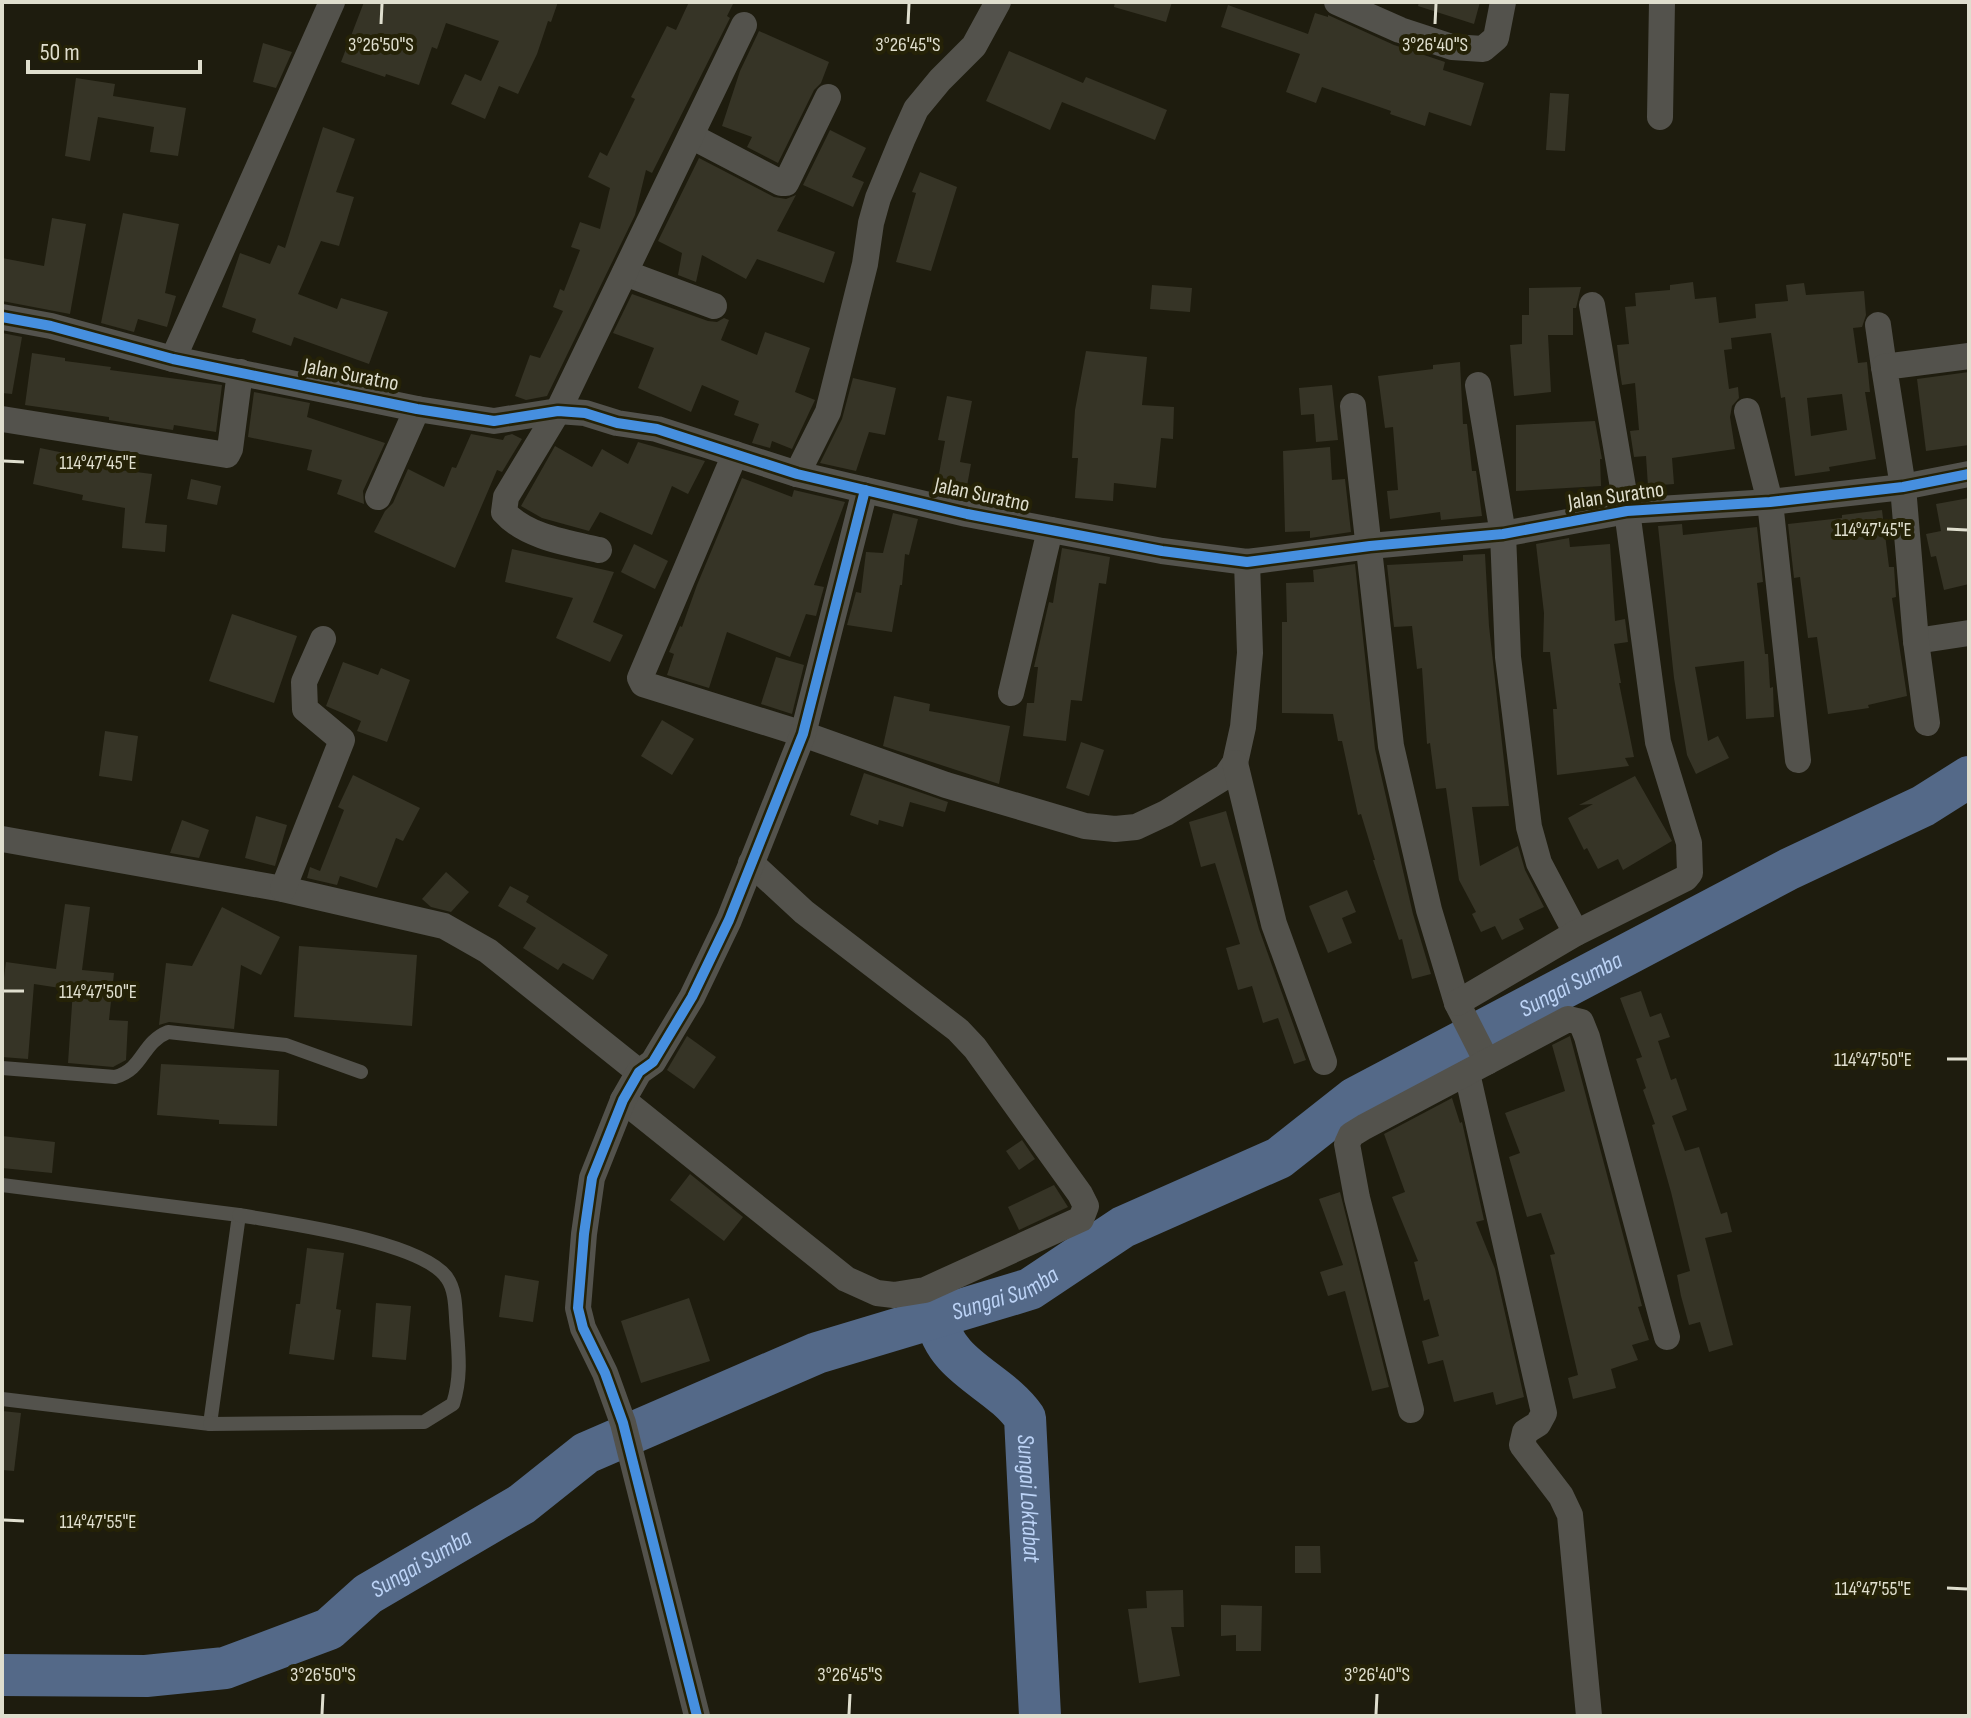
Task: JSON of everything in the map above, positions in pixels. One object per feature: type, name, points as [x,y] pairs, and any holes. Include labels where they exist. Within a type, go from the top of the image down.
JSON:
[{"type":"street","points":[[173,359],[332,2]]},
{"type":"street","points":[[797,474],[828,412],[865,264],[871,223],[902,140],[916,109],[974,46],[998,2]]},
{"type":"street","points":[[1342,3],[1400,30],[1452,47],[1483,49],[1496,38],[1503,2]]},
{"type":"street","points":[[1660,117],[1662,2]]},
{"type":"street","points":[[599,550],[551,539],[510,519],[504,512],[506,497],[558,411],[744,25]]},
{"type":"street","points":[[691,136],[786,183],[828,97]]},
{"type":"street","points":[[625,273],[714,306]]},
{"type":"street","points":[[1460,1010],[1576,933],[1686,878],[1690,873],[1689,843],[1658,742],[1627,511],[1592,305]]},
{"type":"street","name":"Jalan Suratno","points":[[2,317],[51,326],[173,359],[417,409],[494,421],[558,411],[585,413],[617,423],[657,429],[797,474],[865,490],[1050,530],[1174,553],[1247,562],[1370,546],[1503,534],[1627,511],[1770,502],[1903,487],[1969,474]]},
{"type":"street","points":[[1878,325],[1903,487],[1916,641],[1927,723]]},
{"type":"street","points":[[1884,367],[1969,356]]},
{"type":"street","points":[[2,419],[227,455],[240,372]]},
{"type":"street","points":[[1478,385],[1503,534],[1508,657],[1529,827],[1539,863],[1576,933]]},
{"type":"street","points":[[1353,406],[1391,746],[1429,910],[1478,1062],[1544,1413],[1538,1424],[1525,1432],[1522,1445],[1561,1496],[1570,1515],[1589,1716]]},
{"type":"street","points":[[378,497],[417,409]]},
{"type":"street","points":[[1747,411],[1770,502],[1798,760]]},
{"type":"street","points":[[735,454],[641,681],[946,785],[1085,826],[1115,829],[1136,827],[1166,813],[1226,776],[1235,763],[1243,727],[1250,653],[1247,562]]},
{"type":"street","points":[[697,1716],[626,1436],[605,1373],[583,1328],[578,1308],[592,1178],[623,1100],[639,1072],[653,1062],[692,997],[729,920],[803,734],[865,490]]},
{"type":"street","points":[[1011,693],[1050,530]]},
{"type":"street","points":[[1916,641],[1969,633]]},
{"type":"street","points":[[283,889],[342,740],[305,709],[304,682],[323,639]]},
{"type":"street","points":[[1235,763],[1274,924],[1324,1062]]},
{"type":"street","points":[[2,839],[283,889],[444,926],[488,951],[639,1072]]},
{"type":"street","points":[[623,1100],[846,1279],[877,1293],[894,1295],[925,1290],[1081,1219],[1086,1206],[1080,1194],[975,1048],[958,1030],[804,912],[751,863]]},
{"type":"street","points":[[1411,1410],[1357,1198],[1347,1144],[1351,1135],[1478,1062],[1568,1019],[1581,1022],[1667,1337]]},
{"type":"lane","points":[[2,1068],[115,1077],[134,1068],[155,1037],[168,1032],[286,1045],[361,1072]]},
{"type":"lane","points":[[2,1185],[239,1215],[347,1233],[436,1266],[447,1278],[454,1293],[460,1372],[453,1404],[424,1422],[210,1424],[2,1399]]},
{"type":"lane","points":[[210,1424],[239,1215]]},
{"type":"building","points":[[364,2],[558,2],[518,94],[499,86],[485,119],[451,104],[465,74],[481,81],[499,41],[446,23],[437,49],[432,47],[419,85],[386,74],[385,77],[341,62]]},
{"type":"building","points":[[689,2],[734,2],[727,16],[730,18],[652,173],[646,170],[635,215],[547,396],[526,400],[515,396],[530,355],[540,358],[563,311],[553,307],[560,289],[564,291],[580,250],[571,247],[580,222],[600,229],[610,188],[588,177],[600,152],[607,156],[635,99],[631,97],[667,26],[676,30]]},
{"type":"building","points":[[1115,2],[1172,2],[1166,22],[1114,7]]},
{"type":"building","points":[[1419,2],[1480,2],[1474,24],[1418,6]]},
{"type":"building","points":[[1228,5],[1308,34],[1315,13],[1328,15],[1394,45],[1445,62],[1443,70],[1484,83],[1471,126],[1429,112],[1425,126],[1322,87],[1316,103],[1286,92],[1300,54],[1221,27]]},
{"type":"building","points":[[759,31],[829,62],[778,163],[747,147],[752,137],[722,126],[740,71]]},
{"type":"building","points":[[263,43],[292,52],[276,88],[253,82]]},
{"type":"building","points":[[1009,51],[1083,83],[1086,77],[1167,110],[1155,140],[1062,102],[1050,130],[986,101]]},
{"type":"building","points":[[76,78],[115,84],[113,96],[186,108],[178,156],[150,152],[154,127],[98,117],[90,161],[65,156]]},
{"type":"building","points":[[1550,93],[1569,94],[1565,151],[1546,150]]},
{"type":"building","points":[[323,127],[355,139],[336,192],[354,197],[339,246],[321,241],[298,294],[337,309],[341,298],[388,312],[369,364],[294,337],[291,346],[252,332],[256,319],[222,307],[240,253],[270,264],[278,245],[285,248]]},
{"type":"building","points":[[830,130],[866,148],[852,177],[864,182],[853,207],[803,185]]},
{"type":"building","points":[[699,158],[774,197],[786,199],[796,195],[777,231],[835,252],[824,283],[757,259],[746,279],[702,255],[696,282],[678,275],[682,253],[658,241]]},
{"type":"building","points":[[920,172],[957,187],[931,271],[896,262],[916,193],[912,192]]},
{"type":"building","points":[[123,213],[179,224],[165,293],[176,296],[167,327],[138,319],[134,332],[101,323]]},
{"type":"building","points":[[52,218],[86,224],[70,314],[2,301],[2,258],[44,266]]},
{"type":"building","points":[[1693,282],[1695,299],[1716,297],[1719,323],[1756,318],[1755,304],[1788,301],[1786,285],[1804,283],[1806,295],[1864,291],[1866,315],[1862,327],[1853,328],[1858,363],[1867,362],[1870,392],[1865,392],[1876,459],[1795,476],[1785,397],[1781,398],[1771,333],[1731,338],[1732,349],[1724,350],[1729,389],[1738,387],[1739,398],[1732,406],[1730,417],[1735,449],[1672,458],[1674,484],[1648,486],[1646,456],[1634,457],[1630,431],[1639,430],[1635,383],[1622,385],[1617,345],[1629,344],[1625,307],[1636,306],[1635,293],[1670,290],[1670,285]],"holes":[[[1842,394],[1847,430],[1811,436],[1807,398]]]},
{"type":"building","points":[[1152,285],[1192,288],[1190,312],[1150,309]]},
{"type":"building","points":[[1581,287],[1576,308],[1573,308],[1573,335],[1548,335],[1551,392],[1514,396],[1510,345],[1522,344],[1522,315],[1529,315],[1529,288]]},
{"type":"building","points":[[632,294],[708,321],[729,320],[721,340],[757,355],[765,332],[810,348],[795,392],[815,400],[792,449],[772,441],[770,448],[752,443],[759,424],[734,415],[739,401],[702,385],[691,412],[638,388],[654,348],[613,333]]},
{"type":"building","points":[[2,333],[22,337],[12,394],[2,393]]},
{"type":"building","points":[[1086,351],[1147,357],[1142,405],[1174,407],[1173,439],[1161,438],[1156,488],[1114,483],[1113,501],[1075,498],[1078,458],[1072,458],[1075,410]]},
{"type":"building","points":[[32,353],[111,367],[110,370],[222,385],[216,432],[174,425],[173,430],[25,405]]},
{"type":"building","points":[[1460,362],[1463,424],[1467,424],[1472,471],[1476,471],[1482,516],[1441,520],[1440,512],[1390,519],[1387,491],[1398,490],[1393,427],[1385,428],[1378,376]]},
{"type":"building","points":[[1969,372],[1969,445],[1926,451],[1917,379]]},
{"type":"building","points":[[853,378],[896,388],[885,435],[869,432],[856,471],[820,463],[842,419]]},
{"type":"building","points":[[1332,385],[1338,440],[1316,442],[1314,414],[1301,415],[1299,388]]},
{"type":"building","points":[[254,392],[310,403],[307,417],[385,443],[363,491],[364,504],[337,494],[342,480],[307,470],[312,450],[248,437]]},
{"type":"building","points":[[947,396],[972,401],[960,462],[971,464],[965,497],[936,490],[945,441],[938,440]]},
{"type":"building","points":[[1595,421],[1602,459],[1601,486],[1516,491],[1516,425]]},
{"type":"building","points":[[471,434],[503,440],[512,434],[522,439],[502,472],[497,470],[455,568],[374,532],[393,503],[408,469],[444,487]]},
{"type":"building","points":[[638,442],[705,461],[688,494],[672,486],[652,535],[600,512],[589,531],[542,518],[521,506],[555,446],[592,467],[602,449],[628,464]]},
{"type":"building","points":[[1330,447],[1332,480],[1345,479],[1351,532],[1310,538],[1310,531],[1285,532],[1283,451]]},
{"type":"building","points":[[40,448],[103,461],[105,452],[123,455],[120,470],[152,474],[145,523],[167,525],[165,552],[122,548],[125,508],[82,500],[83,495],[33,484]]},
{"type":"building","points":[[742,478],[792,497],[794,490],[845,502],[814,585],[824,587],[816,616],[806,614],[790,657],[727,632],[709,688],[667,675],[674,654],[669,652]]},
{"type":"building","points":[[191,479],[221,486],[217,505],[187,499]]},
{"type":"building","points":[[1969,498],[1969,584],[1944,590],[1936,556],[1931,557],[1926,534],[1941,531],[1936,504]]},
{"type":"building","points":[[1882,510],[1889,567],[1894,567],[1896,597],[1892,598],[1907,696],[1868,705],[1869,708],[1828,714],[1817,637],[1808,638],[1800,577],[1794,578],[1788,524]]},
{"type":"building","points":[[893,513],[918,519],[909,555],[905,554],[892,632],[847,625],[856,592],[861,593],[866,552],[883,553]]},
{"type":"building","points":[[1682,524],[1683,535],[1757,527],[1763,582],[1757,583],[1770,688],[1773,687],[1774,717],[1746,719],[1744,661],[1695,667],[1708,741],[1718,736],[1729,758],[1696,774],[1687,755],[1674,678],[1658,526]]},
{"type":"building","points":[[1569,538],[1570,547],[1610,544],[1615,621],[1625,619],[1628,642],[1614,644],[1634,757],[1625,758],[1629,766],[1557,775],[1553,709],[1557,709],[1550,652],[1543,652],[1544,613],[1536,544]]},
{"type":"building","points":[[634,544],[668,561],[655,589],[621,572]]},
{"type":"building","points":[[1062,548],[1110,557],[1106,584],[1099,583],[1082,701],[1071,700],[1066,741],[1023,736],[1027,703],[1034,703],[1038,667],[1034,667],[1049,602],[1053,603]]},
{"type":"building","points":[[512,549],[614,572],[593,622],[623,635],[610,662],[556,638],[573,598],[505,582]]},
{"type":"building","points":[[1485,554],[1489,626],[1509,806],[1472,807],[1480,866],[1518,846],[1525,870],[1544,907],[1519,919],[1524,929],[1502,940],[1495,926],[1481,932],[1472,914],[1476,912],[1459,880],[1446,788],[1436,789],[1430,743],[1427,744],[1422,668],[1417,669],[1412,626],[1394,627],[1387,565],[1463,561],[1463,555]]},
{"type":"building","points":[[1355,564],[1375,749],[1413,914],[1431,974],[1412,979],[1361,814],[1358,815],[1333,714],[1282,713],[1282,622],[1287,622],[1286,583],[1314,582],[1313,570]]},
{"type":"building","points":[[232,614],[297,636],[274,703],[209,681]]},
{"type":"building","points":[[776,657],[804,665],[792,714],[761,704]]},
{"type":"building","points":[[343,662],[378,675],[381,668],[410,680],[387,742],[357,731],[361,721],[326,706]]},
{"type":"building","points":[[894,696],[930,704],[929,711],[1010,726],[999,784],[883,746]]},
{"type":"building","points":[[662,720],[694,739],[672,775],[641,756]]},
{"type":"building","points":[[105,731],[138,736],[132,781],[99,776]]},
{"type":"building","points":[[1081,742],[1104,750],[1089,796],[1066,788]]},
{"type":"building","points":[[864,773],[948,802],[945,812],[910,802],[903,827],[879,820],[878,825],[850,815]]},
{"type":"building","points":[[353,775],[420,808],[403,841],[396,838],[377,888],[340,876],[337,885],[307,878],[310,867],[320,871],[344,810],[338,807]]},
{"type":"building","points":[[1635,776],[1672,841],[1623,870],[1618,859],[1598,869],[1587,848],[1584,850],[1568,818],[1593,804],[1579,805]]},
{"type":"building","points":[[1226,811],[1259,929],[1306,1060],[1294,1064],[1278,1018],[1263,1023],[1252,986],[1238,990],[1226,948],[1240,944],[1215,863],[1201,867],[1189,822]]},
{"type":"building","points":[[256,816],[287,825],[275,866],[245,858]]},
{"type":"building","points":[[182,820],[209,830],[199,858],[170,853]]},
{"type":"building","points":[[446,872],[469,892],[451,912],[431,907],[422,899]]},
{"type":"building","points":[[510,886],[529,896],[526,902],[608,955],[593,980],[563,963],[558,970],[523,948],[536,928],[498,906]]},
{"type":"building","points":[[1347,890],[1356,912],[1342,918],[1352,943],[1328,953],[1309,906]]},
{"type":"building","points":[[65,904],[90,907],[82,970],[114,973],[109,1020],[128,1021],[126,1060],[113,1067],[68,1063],[73,990],[34,984],[28,1059],[2,1057],[2,993],[6,962],[56,969]]},
{"type":"building","points":[[222,907],[280,937],[261,975],[241,965],[234,1029],[169,1022],[159,1025],[166,963],[192,966]]},
{"type":"building","points":[[299,946],[417,955],[412,1026],[294,1017]]},
{"type":"building","points":[[1641,991],[1650,1017],[1661,1013],[1670,1037],[1658,1041],[1671,1080],[1676,1078],[1687,1110],[1672,1116],[1685,1151],[1699,1147],[1721,1214],[1727,1212],[1732,1232],[1705,1238],[1733,1345],[1709,1352],[1700,1322],[1689,1325],[1681,1296],[1677,1275],[1690,1271],[1652,1125],[1655,1124],[1643,1090],[1646,1088],[1636,1059],[1642,1057],[1620,998]]},
{"type":"building","points":[[687,1036],[716,1057],[694,1089],[667,1070]]},
{"type":"building","points":[[1570,1036],[1649,1340],[1632,1345],[1638,1360],[1611,1369],[1616,1388],[1573,1399],[1568,1378],[1578,1375],[1550,1255],[1555,1254],[1541,1213],[1527,1217],[1509,1157],[1520,1153],[1505,1113],[1565,1091],[1552,1045]]},
{"type":"building","points":[[161,1064],[279,1070],[277,1126],[219,1124],[219,1120],[157,1115]]},
{"type":"building","points":[[1452,1098],[1462,1122],[1484,1220],[1476,1222],[1495,1269],[1524,1397],[1496,1405],[1493,1392],[1454,1402],[1443,1360],[1428,1364],[1422,1341],[1439,1336],[1429,1299],[1424,1301],[1414,1262],[1418,1261],[1392,1197],[1405,1192],[1384,1134]]},
{"type":"building","points":[[2,1136],[55,1142],[52,1173],[2,1168]]},
{"type":"building","points":[[1022,1140],[1035,1159],[1019,1170],[1006,1151]]},
{"type":"building","points":[[690,1174],[743,1217],[724,1241],[670,1200]]},
{"type":"building","points":[[1054,1185],[1068,1207],[1019,1230],[1008,1207]]},
{"type":"building","points":[[1340,1192],[1389,1387],[1372,1391],[1345,1291],[1328,1296],[1320,1272],[1343,1265],[1319,1199]]},
{"type":"building","points":[[307,1248],[344,1253],[336,1309],[341,1310],[334,1360],[289,1354],[296,1304],[300,1304]]},
{"type":"building","points":[[505,1275],[539,1281],[533,1322],[499,1317]]},
{"type":"building","points":[[689,1298],[710,1361],[641,1383],[621,1321]]},
{"type":"building","points":[[376,1303],[411,1306],[406,1360],[372,1357]]},
{"type":"building","points":[[2,1411],[21,1413],[14,1471],[2,1470]]},
{"type":"building","points":[[1295,1546],[1320,1546],[1321,1573],[1295,1573]]},
{"type":"building","points":[[1183,1590],[1184,1627],[1171,1627],[1180,1676],[1139,1683],[1128,1609],[1147,1608],[1146,1591]]},
{"type":"building","points":[[1221,1605],[1262,1606],[1261,1651],[1236,1651],[1236,1635],[1221,1636]]},
{"type":"waterway","name":"Sungai Sumba","points":[[2,1675],[146,1676],[225,1668],[329,1629],[368,1594],[522,1504],[586,1453],[817,1353],[1030,1289],[1123,1227],[1279,1158],[1355,1098],[1789,869],[1923,806],[1969,777]]},
{"type":"waterway","name":"Sungai Loktabat","points":[[936,1317],[950,1349],[1025,1418],[1040,1716]]},
{"type":"cycle path","points":[[2,317],[51,326],[173,359],[417,409],[494,421],[558,411],[585,413],[617,423],[657,429],[797,474],[967,514],[1162,551],[1247,562],[1370,546],[1503,534],[1627,511],[1770,502],[1903,487],[1969,474]]},
{"type":"cycle path","points":[[697,1716],[623,1423],[605,1373],[583,1328],[578,1308],[584,1234],[592,1178],[623,1100],[639,1072],[653,1062],[692,997],[729,920],[803,734],[865,490]]}]
